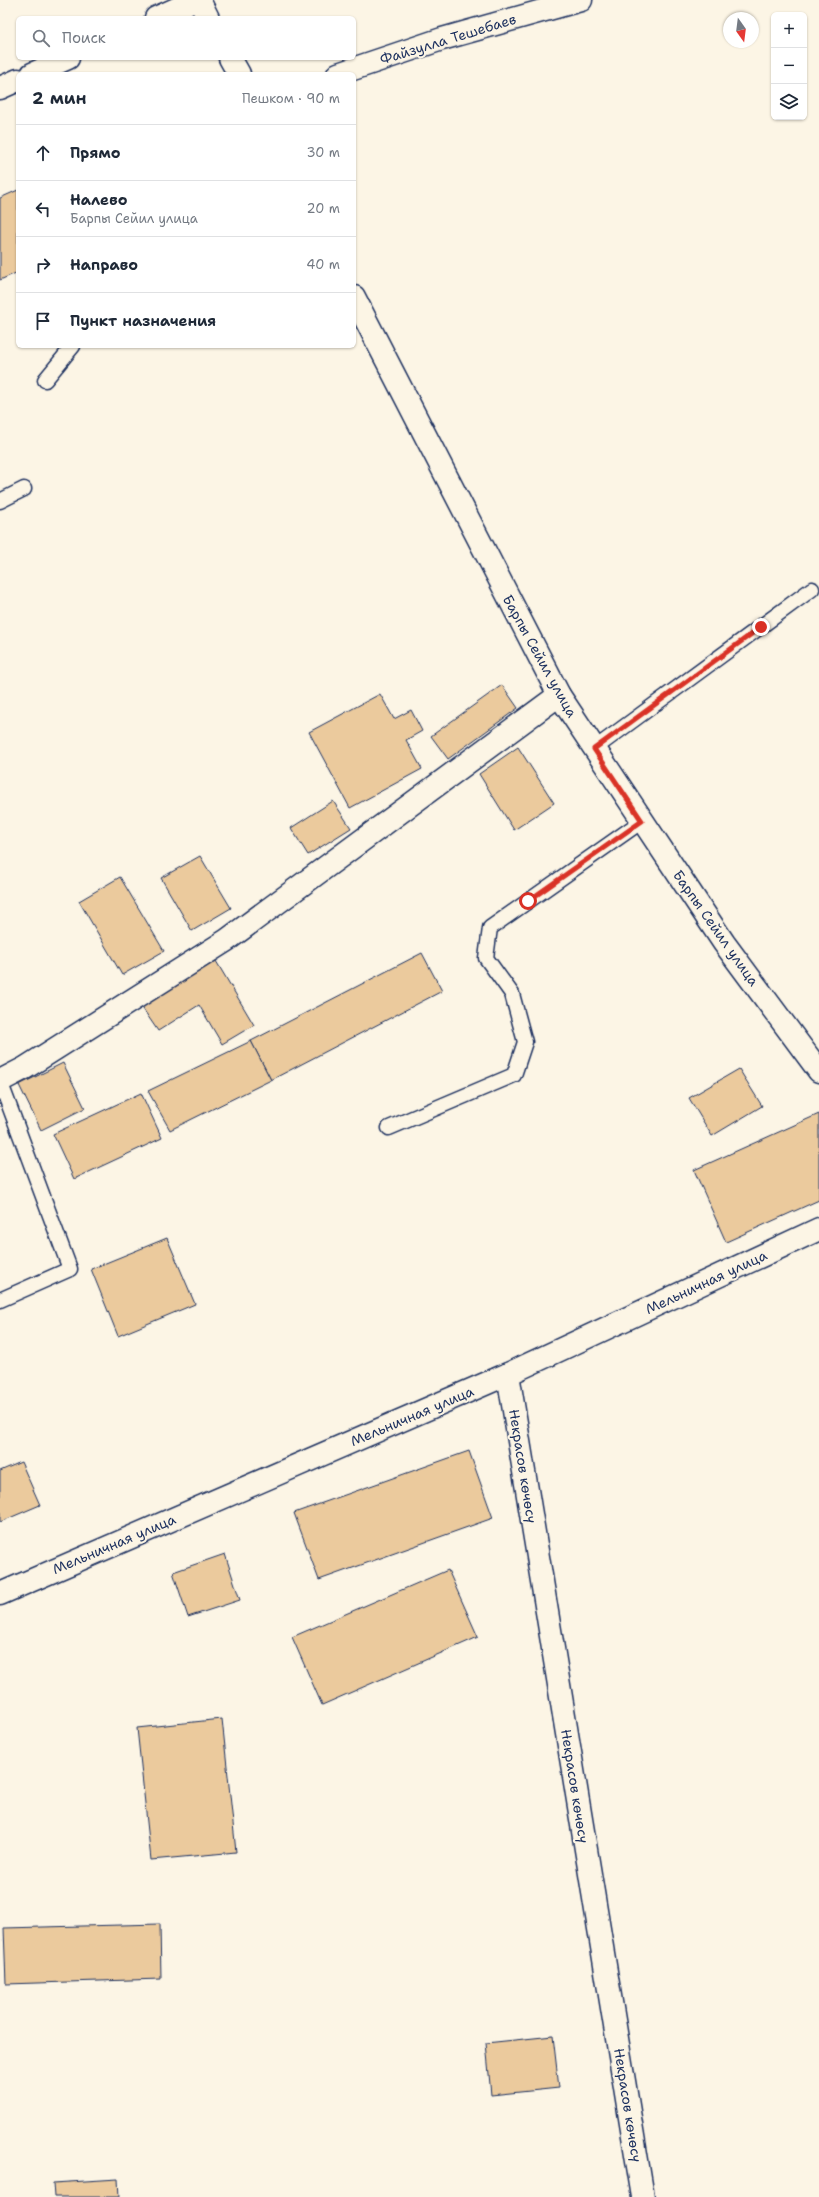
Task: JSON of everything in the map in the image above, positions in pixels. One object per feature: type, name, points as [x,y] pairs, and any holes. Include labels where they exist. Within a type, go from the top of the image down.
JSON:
[{"type":"street","points":[[161,16],[197,0],[207,16]]},
{"type":"street","name":"Файзулла Тешебаев","points":[[344,72],[442,39],[581,0]]},
{"type":"street","points":[[36,72],[64,60]]},
{"type":"street","points":[[231,60],[238,72]]},
{"type":"street","points":[[0,88],[16,81]]},
{"type":"street","name":"Барпы Сейил улица","points":[[356,301],[559,695],[724,943],[819,1071]]},
{"type":"street","points":[[0,1081],[25,1068],[227,940],[559,695]]},
{"type":"street","name":"Мельничная улица","points":[[0,1594],[508,1374],[819,1229]]},
{"type":"street","name":"Некрасов көчөсү","points":[[508,1374],[643,2197]]},
{"type":"lane","points":[[45,380],[72,348]]},
{"type":"lane","points":[[0,501],[24,489]]},
{"type":"lane","points":[[594,749],[812,589]]},
{"type":"lane","points":[[389,1128],[514,1076],[525,1042],[512,994],[486,958],[490,928],[642,821]]},
{"type":"lane","points":[[0,1081],[70,1269],[0,1300]]},
{"type":"building","points":[[16,191],[16,273],[0,280],[0,198]]},
{"type":"building","points":[[502,685],[518,708],[448,759],[431,736]]},
{"type":"building","points":[[380,694],[394,719],[411,710],[422,731],[406,740],[422,769],[350,808],[309,732]]},
{"type":"building","points":[[518,747],[554,803],[514,830],[479,774]]},
{"type":"building","points":[[333,801],[351,828],[308,855],[291,828]]},
{"type":"building","points":[[200,856],[231,908],[192,931],[161,878]]},
{"type":"building","points":[[120,877],[164,951],[122,975],[79,901]]},
{"type":"building","points":[[422,953],[442,991],[271,1080],[251,1041]]},
{"type":"building","points":[[216,961],[254,1025],[222,1044],[199,1005],[158,1031],[141,1006]]},
{"type":"building","points":[[251,1041],[271,1080],[170,1130],[148,1091]]},
{"type":"building","points":[[63,1063],[85,1108],[41,1130],[19,1085]]},
{"type":"building","points":[[739,1069],[762,1106],[712,1136],[689,1098]]},
{"type":"building","points":[[141,1093],[162,1138],[74,1179],[53,1134]]},
{"type":"building","points":[[819,1114],[819,1200],[726,1242],[694,1170]]},
{"type":"building","points":[[167,1238],[195,1304],[118,1336],[91,1269]]},
{"type":"building","points":[[469,1451],[493,1518],[319,1580],[294,1513]]},
{"type":"building","points":[[21,1462],[40,1505],[0,1522],[0,1471]]},
{"type":"building","points":[[225,1554],[240,1600],[188,1617],[173,1572]]},
{"type":"building","points":[[448,1570],[478,1637],[322,1705],[292,1637]]},
{"type":"building","points":[[222,1719],[236,1852],[151,1860],[137,1728]]},
{"type":"building","points":[[160,1924],[161,1979],[6,1984],[4,1928]]},
{"type":"building","points":[[553,2036],[559,2088],[491,2095],[486,2043]]},
{"type":"building","points":[[118,2179],[119,2197],[54,2197],[53,2183]]},
{"type":"route","points":[[528,901],[642,821],[594,749],[761,627]]}]
